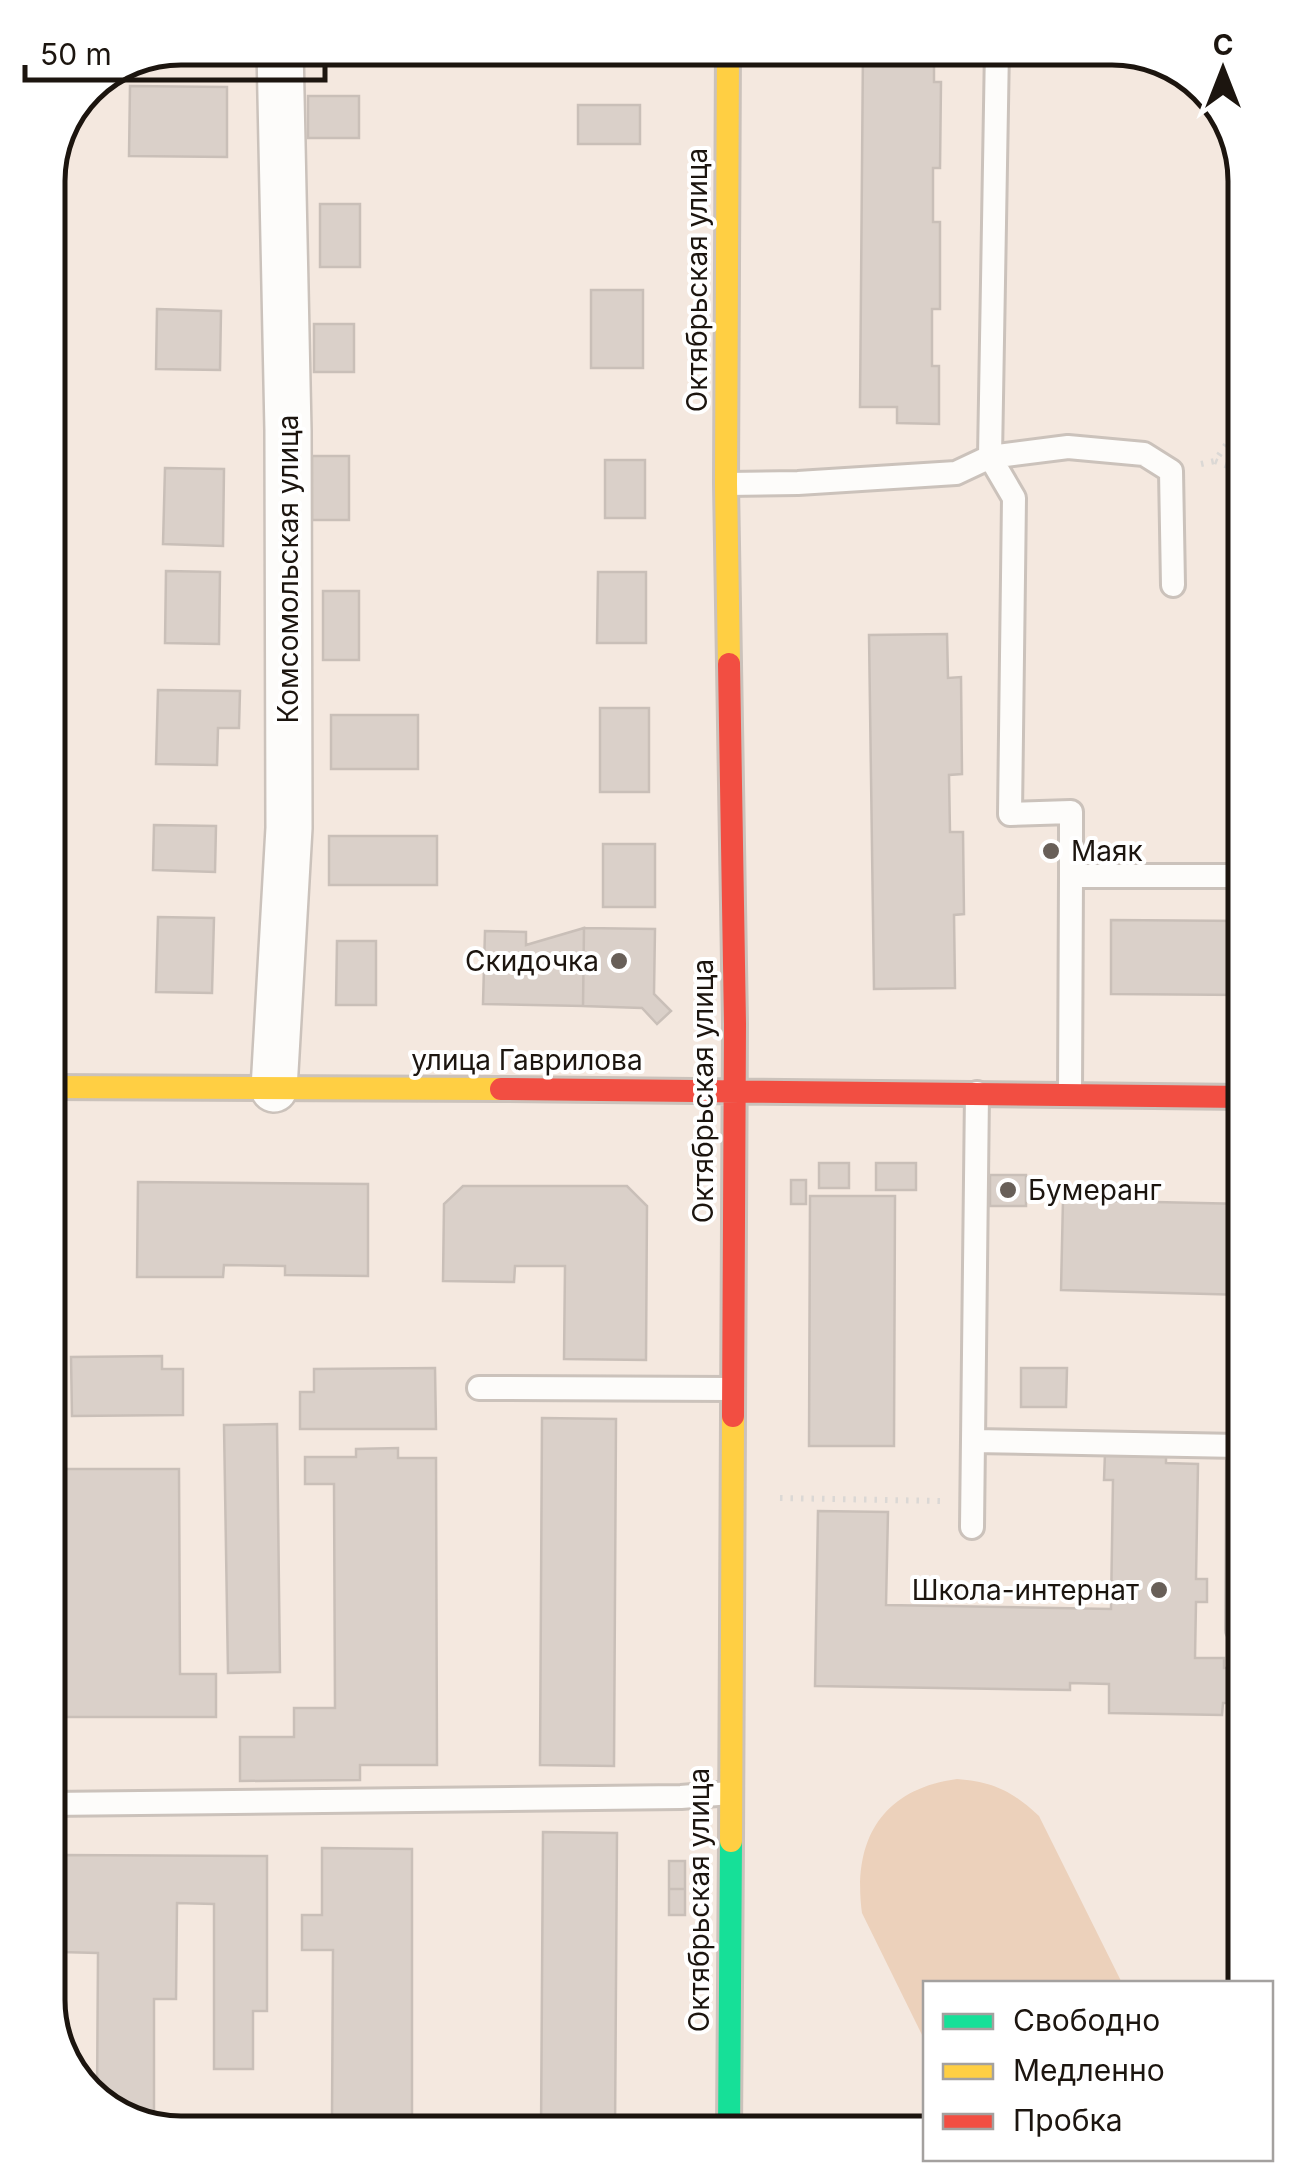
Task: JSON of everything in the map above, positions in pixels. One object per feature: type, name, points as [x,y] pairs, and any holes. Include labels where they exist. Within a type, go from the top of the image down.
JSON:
[{"type":"street","name":"Комсомольская улица","points":[[274,1089],[289,828],[288,430],[280,65]]},
{"type":"street","name":"Октябрьская улица","points":[[728,65],[726,484],[734,1090],[729,2116]]},
{"type":"street","name":"улица Гаврилова","points":[[65,1087],[1228,1097]]},
{"type":"lane","points":[[997,65],[990,457],[1014,498],[1010,814],[1071,812],[1070,1094]]},
{"type":"lane","points":[[726,484],[956,474],[990,457],[1068,447],[1144,454],[1171,471],[1173,585]]},
{"type":"lane","points":[[1071,876],[1228,876]]},
{"type":"lane","points":[[972,1527],[978,1092]]},
{"type":"lane","points":[[479,1388],[732,1389]]},
{"type":"lane","points":[[972,1442],[1228,1446]]},
{"type":"lane","points":[[65,1804],[681,1797],[730,1793]]},
{"type":"path","points":[[1215,461],[1228,442]]},
{"type":"path","points":[[1171,471],[1215,461],[1228,466]]},
{"type":"path","points":[[778,1498],[972,1501]]},
{"type":"shaded area","points":[[957,1779],[982,1783],[1002,1789],[1039,1816],[1121,1981],[923,1981],[923,2037],[862,1913],[860,1887],[868,1841],[878,1822],[909,1794]]},
{"type":"building","points":[[863,65],[934,65],[934,82],[941,82],[940,168],[933,168],[933,222],[940,222],[940,309],[932,309],[932,366],[939,366],[939,424],[897,423],[897,407],[860,407]]},
{"type":"building","points":[[130,86],[227,87],[227,157],[129,156]]},
{"type":"building","points":[[308,96],[359,96],[359,138],[308,138]]},
{"type":"building","points":[[578,105],[640,105],[640,144],[578,144]]},
{"type":"building","points":[[320,204],[360,204],[360,267],[320,267]]},
{"type":"building","points":[[591,290],[643,290],[643,368],[591,368]]},
{"type":"building","points":[[157,309],[221,311],[220,370],[156,369]]},
{"type":"building","points":[[314,324],[354,324],[354,372],[314,372]]},
{"type":"building","points":[[312,456],[349,456],[349,520],[312,520]]},
{"type":"building","points":[[605,460],[645,460],[645,518],[605,518]]},
{"type":"building","points":[[165,468],[224,469],[223,546],[163,544]]},
{"type":"building","points":[[166,571],[220,572],[219,644],[165,643]]},
{"type":"building","points":[[598,572],[646,572],[646,643],[597,643]]},
{"type":"building","points":[[323,591],[359,591],[359,660],[323,660]]},
{"type":"building","points":[[947,634],[948,678],[961,677],[962,774],[949,775],[950,832],[963,832],[964,914],[954,915],[955,988],[874,989],[869,635]]},
{"type":"building","points":[[158,690],[240,691],[239,728],[218,728],[217,765],[156,764]]},
{"type":"building","points":[[600,708],[649,708],[649,792],[600,792]]},
{"type":"building","points":[[331,715],[418,715],[418,769],[331,769]]},
{"type":"building","points":[[154,825],[216,826],[215,872],[153,870]]},
{"type":"building","points":[[329,836],[437,836],[437,885],[329,885]]},
{"type":"building","points":[[603,844],[655,844],[655,907],[603,907]]},
{"type":"building","points":[[158,917],[214,918],[212,993],[156,992]]},
{"type":"building","points":[[1111,920],[1228,921],[1228,995],[1111,994]]},
{"type":"building","points":[[584,928],[583,1006],[483,1004],[485,931],[526,932],[526,945]]},
{"type":"building","name":"Скидочка","points":[[584,928],[655,929],[654,994],[671,1011],[657,1024],[642,1008],[583,1006]]},
{"type":"building","points":[[337,941],[376,941],[376,1005],[336,1005]]},
{"type":"building","points":[[819,1163],[849,1163],[849,1188],[819,1188]]},
{"type":"building","points":[[876,1163],[916,1163],[916,1190],[876,1190]]},
{"type":"building","name":"Бумеранг","points":[[990,1175],[1026,1175],[1026,1206],[990,1206]]},
{"type":"building","points":[[791,1180],[806,1180],[806,1204],[791,1204]]},
{"type":"building","points":[[138,1182],[368,1184],[368,1276],[285,1275],[285,1266],[224,1265],[223,1277],[137,1277]]},
{"type":"building","points":[[463,1186],[627,1186],[647,1206],[646,1360],[564,1359],[565,1266],[515,1266],[514,1282],[443,1281],[444,1204]]},
{"type":"building","points":[[810,1196],[895,1196],[894,1446],[809,1446]]},
{"type":"building","points":[[1063,1200],[1228,1204],[1228,1295],[1061,1290]]},
{"type":"building","points":[[162,1356],[162,1369],[183,1369],[183,1415],[72,1416],[71,1357]]},
{"type":"building","points":[[435,1368],[436,1429],[300,1429],[300,1392],[314,1392],[314,1369]]},
{"type":"building","points":[[1021,1368],[1067,1368],[1066,1407],[1021,1407]]},
{"type":"building","points":[[542,1418],[616,1419],[614,1766],[540,1765]]},
{"type":"building","points":[[277,1424],[280,1672],[228,1673],[224,1425]]},
{"type":"building","points":[[398,1448],[398,1458],[436,1458],[437,1765],[360,1765],[360,1780],[240,1781],[240,1737],[294,1737],[294,1708],[335,1708],[334,1484],[305,1484],[305,1457],[356,1457],[356,1449]]},
{"type":"building","name":"Школа-интернат","points":[[1105,1453],[1166,1453],[1166,1463],[1198,1464],[1196,1579],[1207,1579],[1207,1602],[1196,1602],[1195,1658],[1224,1658],[1224,1668],[1228,1668],[1228,1703],[1223,1703],[1222,1715],[1109,1713],[1109,1684],[1070,1683],[1070,1690],[815,1686],[818,1511],[888,1512],[886,1605],[1111,1609],[1113,1480],[1104,1480]]},
{"type":"building","points":[[65,1469],[179,1469],[180,1674],[216,1674],[216,1717],[66,1717]]},
{"type":"building","points":[[543,1832],[617,1833],[615,2116],[541,2116]]},
{"type":"building","points":[[322,1848],[412,1849],[412,2116],[332,2116],[333,1950],[302,1950],[302,1915],[322,1915]]},
{"type":"building","points":[[65,1855],[267,1856],[267,2011],[253,2011],[253,2069],[214,2069],[214,1904],[177,1903],[176,1999],[154,1999],[154,2113],[130,2104],[97,2079],[98,1953],[65,1952]]},
{"type":"building","points":[[669,1861],[685,1861],[685,1889],[669,1889]]},
{"type":"building","points":[[669,1889],[685,1889],[685,1915],[669,1915]]},
{"type":"traffic: fast","points":[[729,2116],[731,1841]]},
{"type":"traffic: slow","points":[[728,65],[729,664]]},
{"type":"traffic: slow","points":[[65,1087],[501,1089]]},
{"type":"traffic: slow","points":[[731,1841],[733,1416]]},
{"type":"traffic: jam","points":[[729,664],[735,1024],[733,1416]]},
{"type":"traffic: jam","points":[[501,1089],[1228,1097]]},
{"type":"place","name":"Маяк","points":[[1051,851]]},
{"type":"place","name":"Скидочка","points":[[619,961]]},
{"type":"place","name":"Бумеранг","points":[[1008,1190]]},
{"type":"place","name":"Школа-интернат","points":[[1159,1590]]}]
